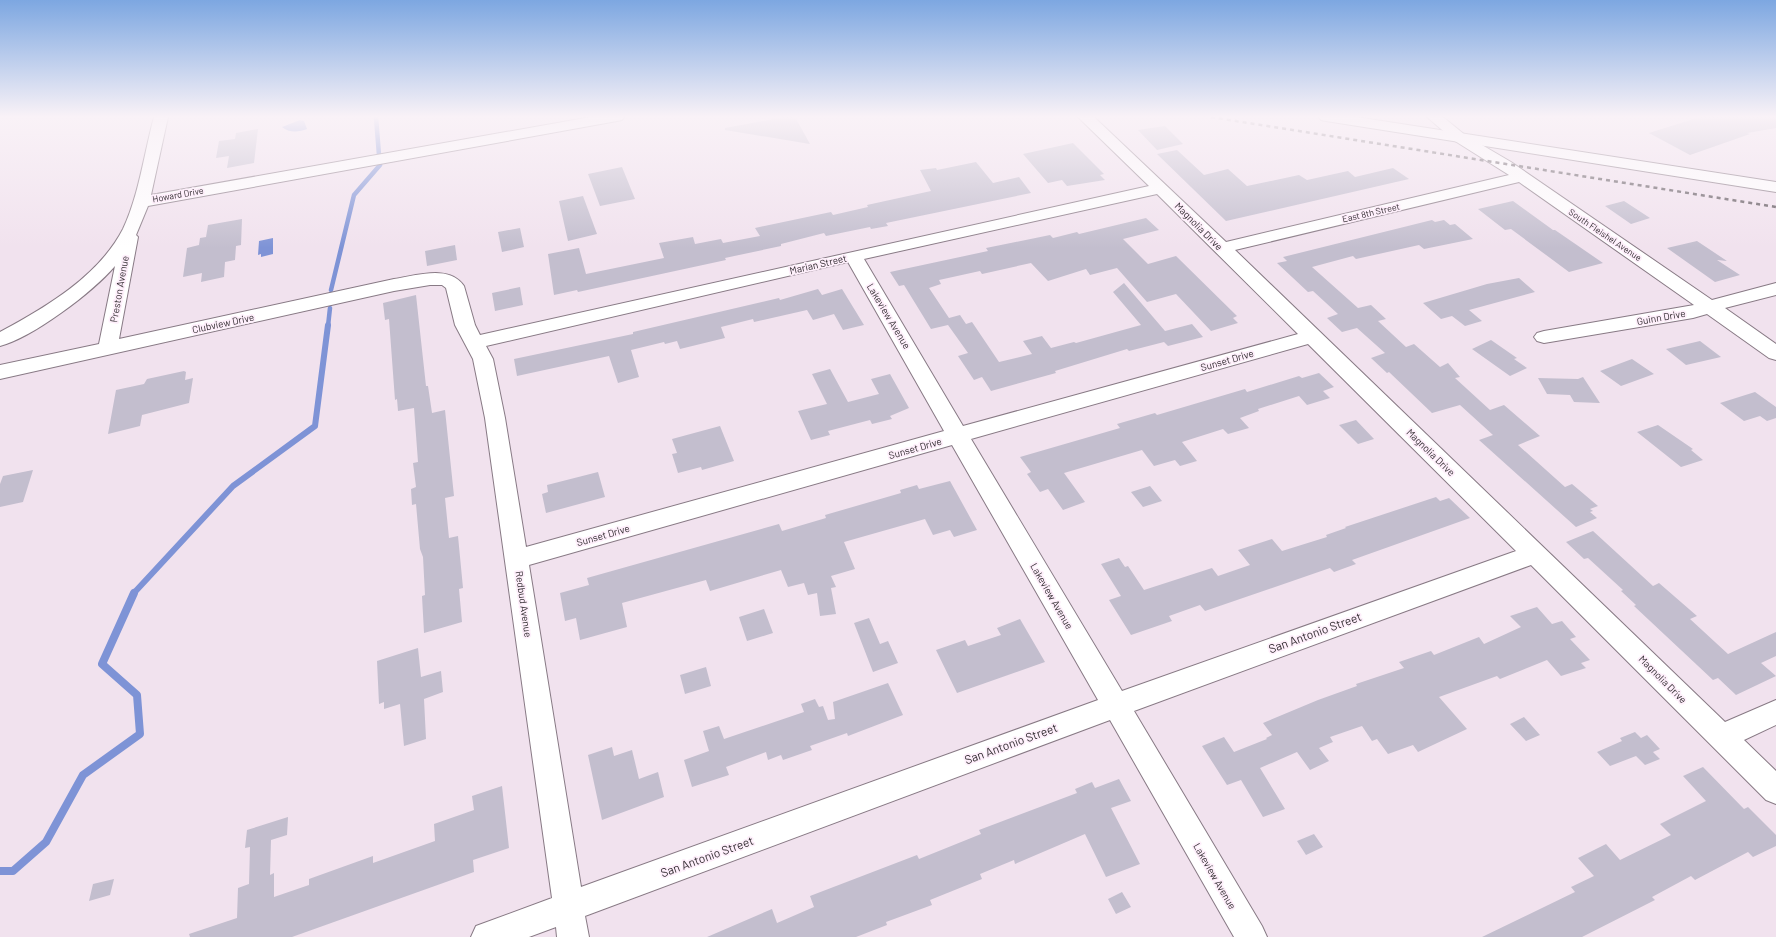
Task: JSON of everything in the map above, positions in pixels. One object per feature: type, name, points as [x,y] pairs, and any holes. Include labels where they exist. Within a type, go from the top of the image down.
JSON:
[{"type":"street","points":[[0,340],[39,318],[77,290],[103,266],[130,230],[140,202],[150,161]]},
{"type":"street","name":"Howard Drive","points":[[140,202],[372,161]]},
{"type":"street","name":"Magnolia Drive","points":[[1131,161],[1776,790]]},
{"type":"street","name":"South Fleishel Avenue","points":[[1498,161],[1776,353]]},
{"type":"street","points":[[1607,161],[1776,187]]},
{"type":"street","name":"East 8th Street","points":[[1221,248],[1520,177]]},
{"type":"street","name":"Marian Street","points":[[475,342],[1161,188]]},
{"type":"street","name":"Preston Avenue","points":[[108,348],[130,230]]},
{"type":"street","name":"Lakeview Avenue","points":[[853,256],[1251,937]]},
{"type":"street","name":"Clubview Drive","points":[[0,372],[394,285],[430,279],[447,279]]},
{"type":"street","name":"Redbud Avenue","points":[[447,279],[455,286],[465,326],[483,359],[495,418],[573,937]]},
{"type":"street","name":"Guinn Drive","points":[[1544,337],[1685,313],[1752,294],[1776,289]]},
{"type":"street","name":"Sunset Drive","points":[[517,559],[1312,336]]},
{"type":"street","name":"San Antonio Street","points":[[486,937],[1115,706],[1535,554]]},
{"type":"street","points":[[1722,737],[1776,712]]},
{"type":"water","points":[[273,238],[273,254],[261,257],[261,254],[258,255],[259,241]]},
{"type":"building","points":[[228,161],[254,161],[254,163],[227,168]]},
{"type":"building","points":[[1029,161],[1091,161],[1104,174],[1100,175],[1105,180],[1067,186],[1062,180],[1048,183]]},
{"type":"building","points":[[1164,161],[1189,161],[1204,175],[1228,169],[1247,186],[1299,175],[1307,180],[1348,171],[1355,177],[1393,168],[1409,179],[1226,221]]},
{"type":"building","points":[[976,162],[993,183],[1019,177],[1031,193],[886,223],[888,226],[871,229],[870,227],[826,236],[824,233],[781,244],[781,246],[725,258],[726,260],[578,292],[577,290],[554,295],[548,254],[579,248],[586,274],[664,258],[659,243],[693,237],[695,244],[721,239],[723,243],[760,236],[755,228],[831,212],[833,215],[868,207],[867,205],[931,191],[920,170],[936,168],[937,170]]},
{"type":"building","points":[[622,167],[635,199],[600,206],[588,174]]},
{"type":"building","points":[[583,196],[597,234],[568,241],[559,201]]},
{"type":"building","points":[[1513,201],[1603,263],[1569,272],[1511,229],[1505,230],[1478,209]]},
{"type":"building","points":[[1624,201],[1650,218],[1631,224],[1605,206]]},
{"type":"building","points":[[1146,218],[1159,230],[1123,239],[1148,264],[1176,256],[1237,316],[1233,318],[1238,323],[1211,331],[1176,294],[1147,302],[1117,268],[1090,275],[1086,269],[1048,281],[1031,263],[982,274],[980,271],[939,280],[941,284],[929,288],[949,318],[960,315],[966,324],[972,322],[999,362],[1032,354],[1023,341],[1042,336],[1051,348],[1074,342],[1076,343],[1141,325],[1113,292],[1124,283],[1165,331],[1192,324],[1203,337],[1168,346],[1164,342],[1129,351],[1127,349],[1055,371],[1056,373],[991,391],[982,377],[974,380],[958,356],[968,353],[948,325],[931,329],[904,285],[899,286],[890,272],[988,251],[986,248],[1050,235],[1053,238],[1077,232],[1079,234]]},
{"type":"building","points":[[242,219],[241,245],[236,246],[235,260],[225,262],[224,277],[201,282],[202,273],[183,277],[187,248],[199,245],[200,238],[206,237],[208,225]]},
{"type":"building","points":[[1432,220],[1435,222],[1444,220],[1450,225],[1455,224],[1473,239],[1424,249],[1419,245],[1356,259],[1353,256],[1312,267],[1358,308],[1371,305],[1386,319],[1378,321],[1406,347],[1414,344],[1440,367],[1448,363],[1460,377],[1455,378],[1490,410],[1504,405],[1540,436],[1518,445],[1565,487],[1572,484],[1598,506],[1590,509],[1593,511],[1590,512],[1597,518],[1576,527],[1479,440],[1493,435],[1460,405],[1432,413],[1389,372],[1387,373],[1371,358],[1385,353],[1357,328],[1342,332],[1327,318],[1338,314],[1313,291],[1308,292],[1277,263],[1287,261],[1283,257]]},
{"type":"building","points":[[520,228],[524,247],[502,252],[498,232]]},
{"type":"building","points":[[1697,241],[1727,261],[1717,260],[1740,275],[1715,282],[1667,248]]},
{"type":"building","points":[[455,245],[457,260],[427,266],[425,251]]},
{"type":"building","points":[[1519,278],[1535,292],[1469,310],[1482,321],[1465,326],[1452,316],[1441,319],[1423,303],[1487,284]]},
{"type":"building","points":[[520,287],[523,305],[495,311],[492,293]]},
{"type":"building","points":[[818,289],[822,295],[842,289],[864,325],[843,330],[834,314],[813,320],[807,310],[754,322],[753,319],[721,327],[725,338],[680,349],[677,341],[665,344],[664,342],[631,350],[639,377],[618,383],[609,356],[517,376],[514,359],[633,334],[633,332],[779,298],[780,300]]},
{"type":"building","points":[[416,295],[426,386],[428,386],[432,413],[445,410],[454,496],[445,498],[449,538],[458,536],[463,588],[459,589],[462,622],[424,633],[422,596],[425,595],[423,557],[420,549],[416,504],[412,505],[411,489],[416,487],[413,463],[418,462],[414,408],[398,411],[397,399],[395,400],[389,319],[385,320],[383,303]]},
{"type":"building","points":[[1491,340],[1517,358],[1514,359],[1527,368],[1510,376],[1472,349]]},
{"type":"building","points":[[1700,341],[1721,357],[1686,365],[1666,349]]},
{"type":"building","points":[[1632,359],[1654,374],[1621,386],[1600,371]]},
{"type":"building","points":[[830,369],[848,402],[879,394],[871,379],[890,374],[909,408],[890,416],[892,419],[872,424],[870,420],[828,431],[830,435],[811,440],[798,411],[827,404],[812,374]]},
{"type":"building","points":[[184,371],[186,372],[185,380],[193,378],[189,403],[142,415],[140,426],[108,434],[116,390],[144,384],[147,379]]},
{"type":"building","points":[[1319,373],[1334,387],[1323,391],[1330,398],[1307,405],[1299,396],[1258,409],[1259,411],[1240,418],[1249,428],[1228,434],[1223,429],[1182,442],[1197,461],[1180,466],[1175,460],[1154,466],[1142,450],[1064,473],[1085,502],[1063,510],[1048,489],[1040,492],[1027,474],[1031,472],[1020,457],[1120,428],[1117,424],[1155,413],[1157,415],[1245,389],[1247,392],[1299,376],[1302,378]]},
{"type":"building","points":[[1583,377],[1600,403],[1574,402],[1570,395],[1547,394],[1538,378],[1578,379]]},
{"type":"building","points":[[1755,392],[1776,407],[1776,418],[1767,421],[1760,416],[1744,421],[1720,403]]},
{"type":"building","points":[[1356,420],[1374,439],[1358,444],[1339,425]]},
{"type":"building","points":[[1658,425],[1693,449],[1691,450],[1703,460],[1681,467],[1637,432]]},
{"type":"building","points":[[720,426],[734,461],[702,470],[701,467],[678,473],[672,454],[677,453],[672,439]]},
{"type":"building","points":[[33,470],[23,502],[0,507],[0,484],[3,476]]},
{"type":"building","points":[[598,472],[605,497],[546,513],[542,494],[548,492],[547,485]]},
{"type":"building","points":[[950,481],[977,530],[954,537],[950,530],[933,535],[925,519],[844,542],[855,569],[831,576],[836,587],[831,588],[836,614],[820,616],[817,593],[808,595],[804,583],[788,587],[781,570],[710,591],[706,580],[622,603],[627,627],[580,640],[576,618],[565,621],[560,593],[589,585],[587,578],[779,524],[782,531],[826,518],[825,515],[901,493],[900,490],[917,485],[919,489]]},
{"type":"building","points":[[1150,486],[1162,501],[1143,507],[1131,492]]},
{"type":"building","points":[[1436,497],[1440,501],[1449,498],[1470,518],[1352,560],[1356,564],[1334,572],[1330,568],[1205,611],[1200,605],[1169,616],[1172,621],[1131,635],[1109,600],[1121,596],[1101,564],[1119,558],[1125,567],[1128,566],[1144,590],[1212,568],[1218,576],[1250,565],[1238,550],[1272,539],[1282,551],[1327,537],[1326,535],[1346,528],[1345,527]]},
{"type":"building","points":[[1593,531],[1653,586],[1659,583],[1697,616],[1690,619],[1728,654],[1776,632],[1776,656],[1761,663],[1776,676],[1736,695],[1718,678],[1713,680],[1634,606],[1636,605],[1621,591],[1623,590],[1588,558],[1584,559],[1566,542]]},
{"type":"building","points":[[1537,607],[1552,624],[1562,621],[1576,637],[1570,639],[1590,660],[1581,663],[1586,668],[1561,676],[1547,660],[1500,679],[1497,676],[1439,697],[1467,729],[1418,752],[1413,745],[1388,754],[1377,739],[1372,741],[1362,726],[1330,737],[1333,742],[1319,748],[1329,761],[1310,770],[1297,752],[1260,768],[1285,809],[1263,817],[1241,780],[1227,785],[1202,746],[1224,737],[1234,752],[1267,739],[1266,738],[1272,735],[1263,723],[1318,700],[1357,686],[1356,684],[1404,668],[1399,662],[1431,651],[1434,655],[1479,637],[1484,644],[1521,627],[1510,616]]},
{"type":"building","points":[[764,609],[773,633],[747,641],[739,617]]},
{"type":"building","points":[[869,618],[880,644],[888,641],[898,663],[873,672],[854,623]]},
{"type":"building","points":[[1020,619],[1045,662],[957,693],[936,650],[965,640],[968,646],[1001,635],[997,628]]},
{"type":"building","points":[[418,648],[421,677],[441,671],[443,692],[424,699],[426,739],[404,746],[400,704],[384,709],[384,702],[379,704],[377,661]]},
{"type":"building","points":[[706,667],[711,686],[685,694],[680,675]]},
{"type":"building","points":[[888,683],[903,715],[848,736],[847,733],[810,746],[812,750],[783,760],[781,755],[768,760],[766,752],[726,767],[729,775],[692,787],[684,760],[709,751],[703,731],[719,726],[724,739],[804,712],[801,704],[815,699],[819,707],[823,706],[828,720],[835,719],[833,702]]},
{"type":"building","points":[[1524,717],[1540,735],[1526,741],[1510,724]]},
{"type":"building","points":[[1635,732],[1641,738],[1647,735],[1660,749],[1653,752],[1660,759],[1645,765],[1636,756],[1610,766],[1597,752],[1622,741],[1620,738]]},
{"type":"building","points":[[612,747],[614,756],[632,750],[639,779],[658,772],[664,797],[602,820],[588,755]]},
{"type":"building","points":[[1703,767],[1744,809],[1748,807],[1776,835],[1776,846],[1753,857],[1748,852],[1695,880],[1691,876],[1652,897],[1655,900],[1582,937],[1482,937],[1575,892],[1571,887],[1594,876],[1578,858],[1606,844],[1620,860],[1671,835],[1660,824],[1706,801],[1683,776]]},
{"type":"building","points":[[1119,779],[1131,801],[1111,808],[1140,864],[1106,877],[1085,834],[1015,864],[1014,860],[980,874],[982,879],[930,900],[932,905],[886,922],[887,925],[856,937],[707,937],[772,909],[777,923],[814,907],[810,896],[917,855],[919,859],[981,834],[979,830],[1077,793],[1075,789],[1092,782],[1095,788]]},
{"type":"building","points":[[502,786],[509,848],[473,860],[474,872],[292,937],[190,937],[189,934],[237,918],[238,888],[249,884],[250,847],[245,848],[247,830],[288,817],[287,835],[271,840],[270,875],[274,873],[274,897],[309,885],[309,879],[373,856],[373,863],[435,841],[434,824],[474,810],[472,796]]},
{"type":"building","points":[[1314,834],[1323,847],[1306,855],[1297,841]]},
{"type":"building","points":[[114,879],[110,895],[89,901],[93,884]]},
{"type":"building","points":[[1122,892],[1131,907],[1116,914],[1108,899]]},
{"type":"waterway","points":[[331,290],[354,195],[380,165]]},
{"type":"waterway","points":[[328,326],[330,308]]},
{"type":"waterway","points":[[133,594],[233,486],[315,426],[328,325]]},
{"type":"waterway","points":[[0,871],[13,871],[46,842],[83,775],[140,734],[137,695],[102,664],[134,593]]},
{"type":"railway","points":[[1486,161],[1776,207]]}]
